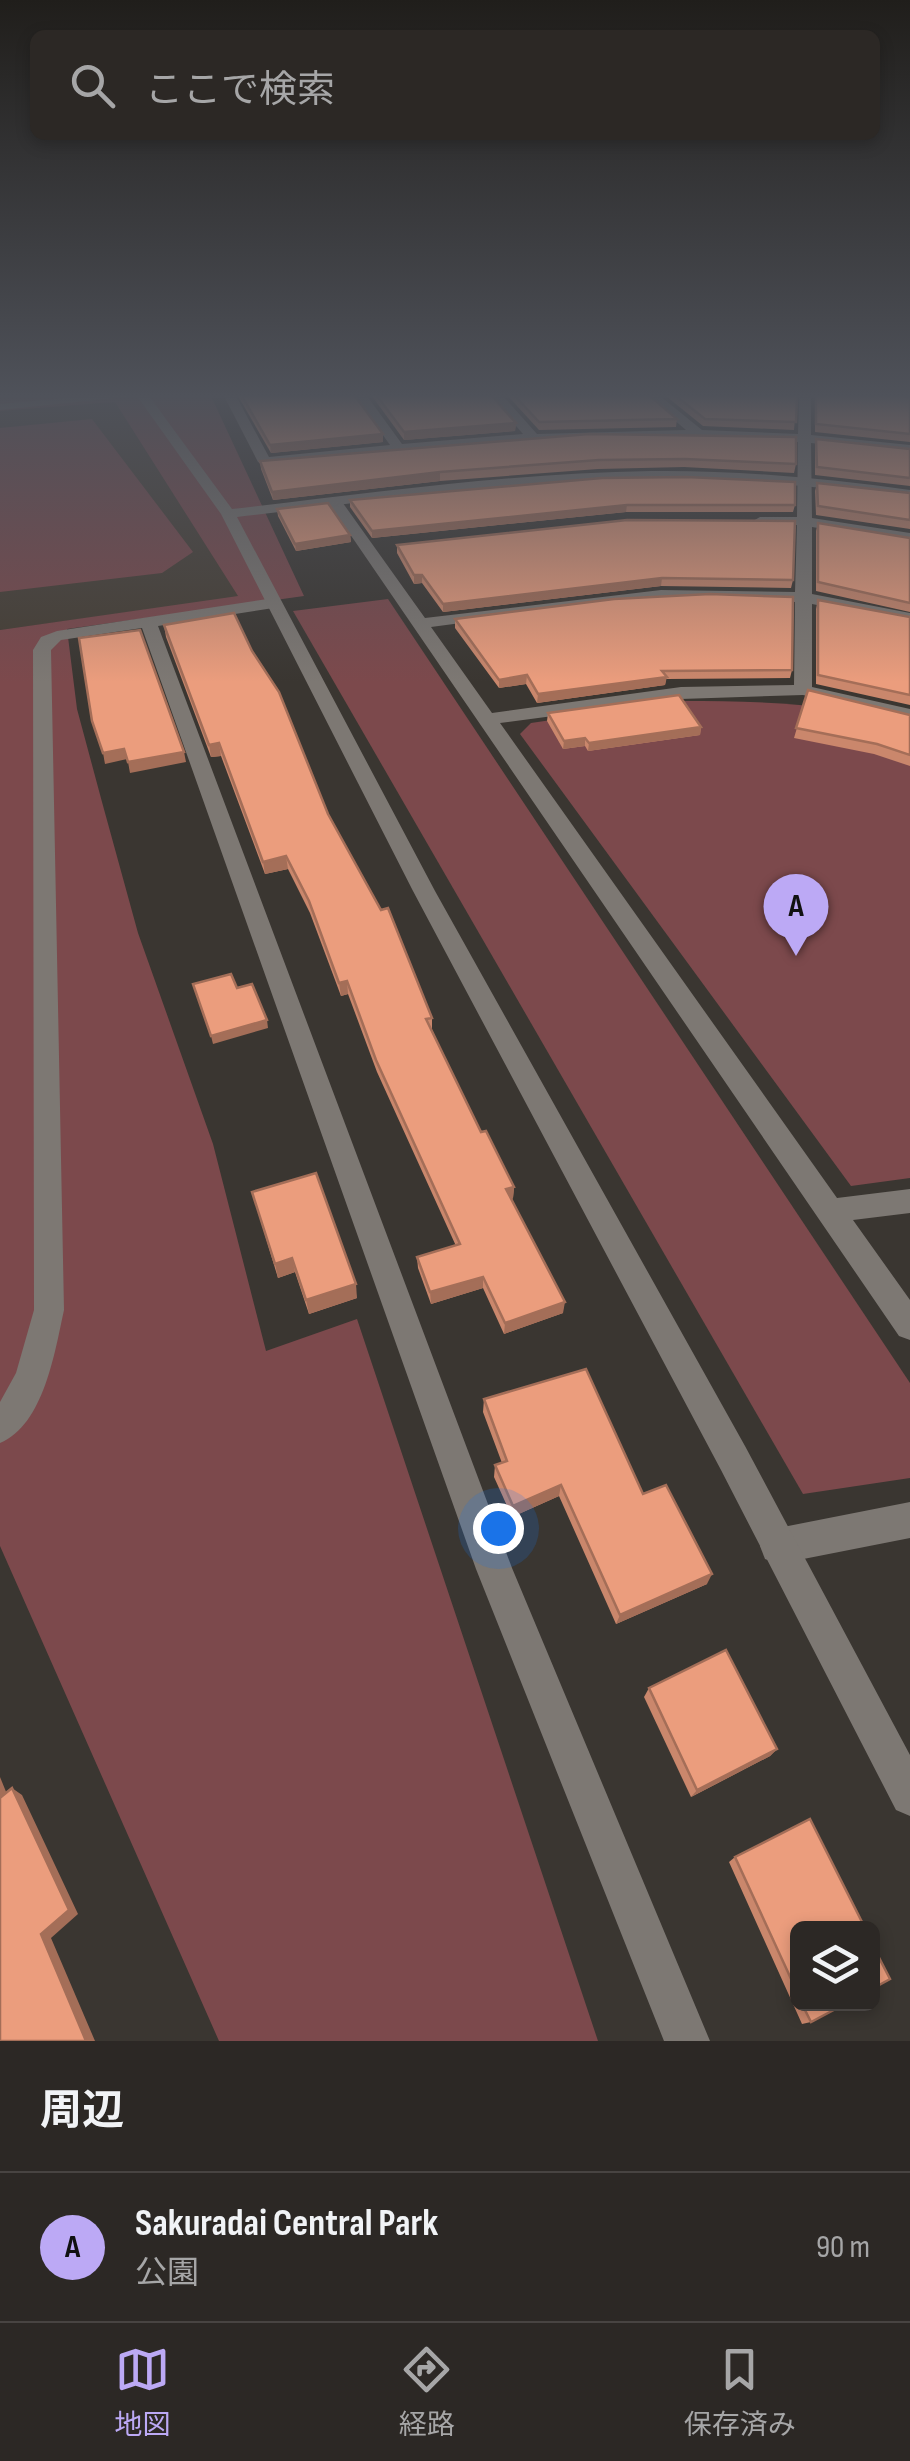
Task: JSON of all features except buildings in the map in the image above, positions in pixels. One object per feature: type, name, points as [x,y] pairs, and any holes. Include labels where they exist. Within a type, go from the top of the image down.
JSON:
[{"type":"street","points":[[212,491],[228,514],[424,891],[910,1796]]},
{"type":"street","points":[[228,514],[460,491]]},
{"type":"street","points":[[803,690],[804,491]]},
{"type":"street","points":[[334,502],[376,548],[423,623],[910,1326]]},
{"type":"street","points":[[745,521],[805,522],[910,538]]},
{"type":"street","points":[[423,623],[591,601],[684,594],[804,598],[910,618]]},
{"type":"street","points":[[0,1427],[17,1410],[38,1359],[49,1310],[42,650],[47,641],[57,636],[274,603]]},
{"type":"street","points":[[148,622],[494,1569],[687,2041]]},
{"type":"street","points":[[490,719],[681,693],[803,690],[870,702],[910,715]]},
{"type":"street","points":[[832,1211],[910,1202]]},
{"type":"street","points":[[778,1546],[910,1520]]},
{"type":"shaded area","points":[[0,491],[172,491],[239,597],[0,630]]},
{"type":"shaded area","points":[[0,491],[147,491],[193,552],[162,573],[0,592]]},
{"type":"shaded area","points":[[172,491],[255,491],[304,596],[67,629],[77,709],[138,933],[213,1144],[266,1351],[357,1319],[598,2041],[219,2041],[0,1546],[0,630],[238,596]]},
{"type":"shaded area","points":[[388,599],[910,1383],[910,1478],[803,1494],[293,611]]},
{"type":"shaded area","points":[[681,701],[797,705],[854,712],[910,726],[910,1178],[851,1186],[520,734],[531,723]]},
{"type":"place","name":"Sakuradai Central Park","points":[[796,956]]}]
